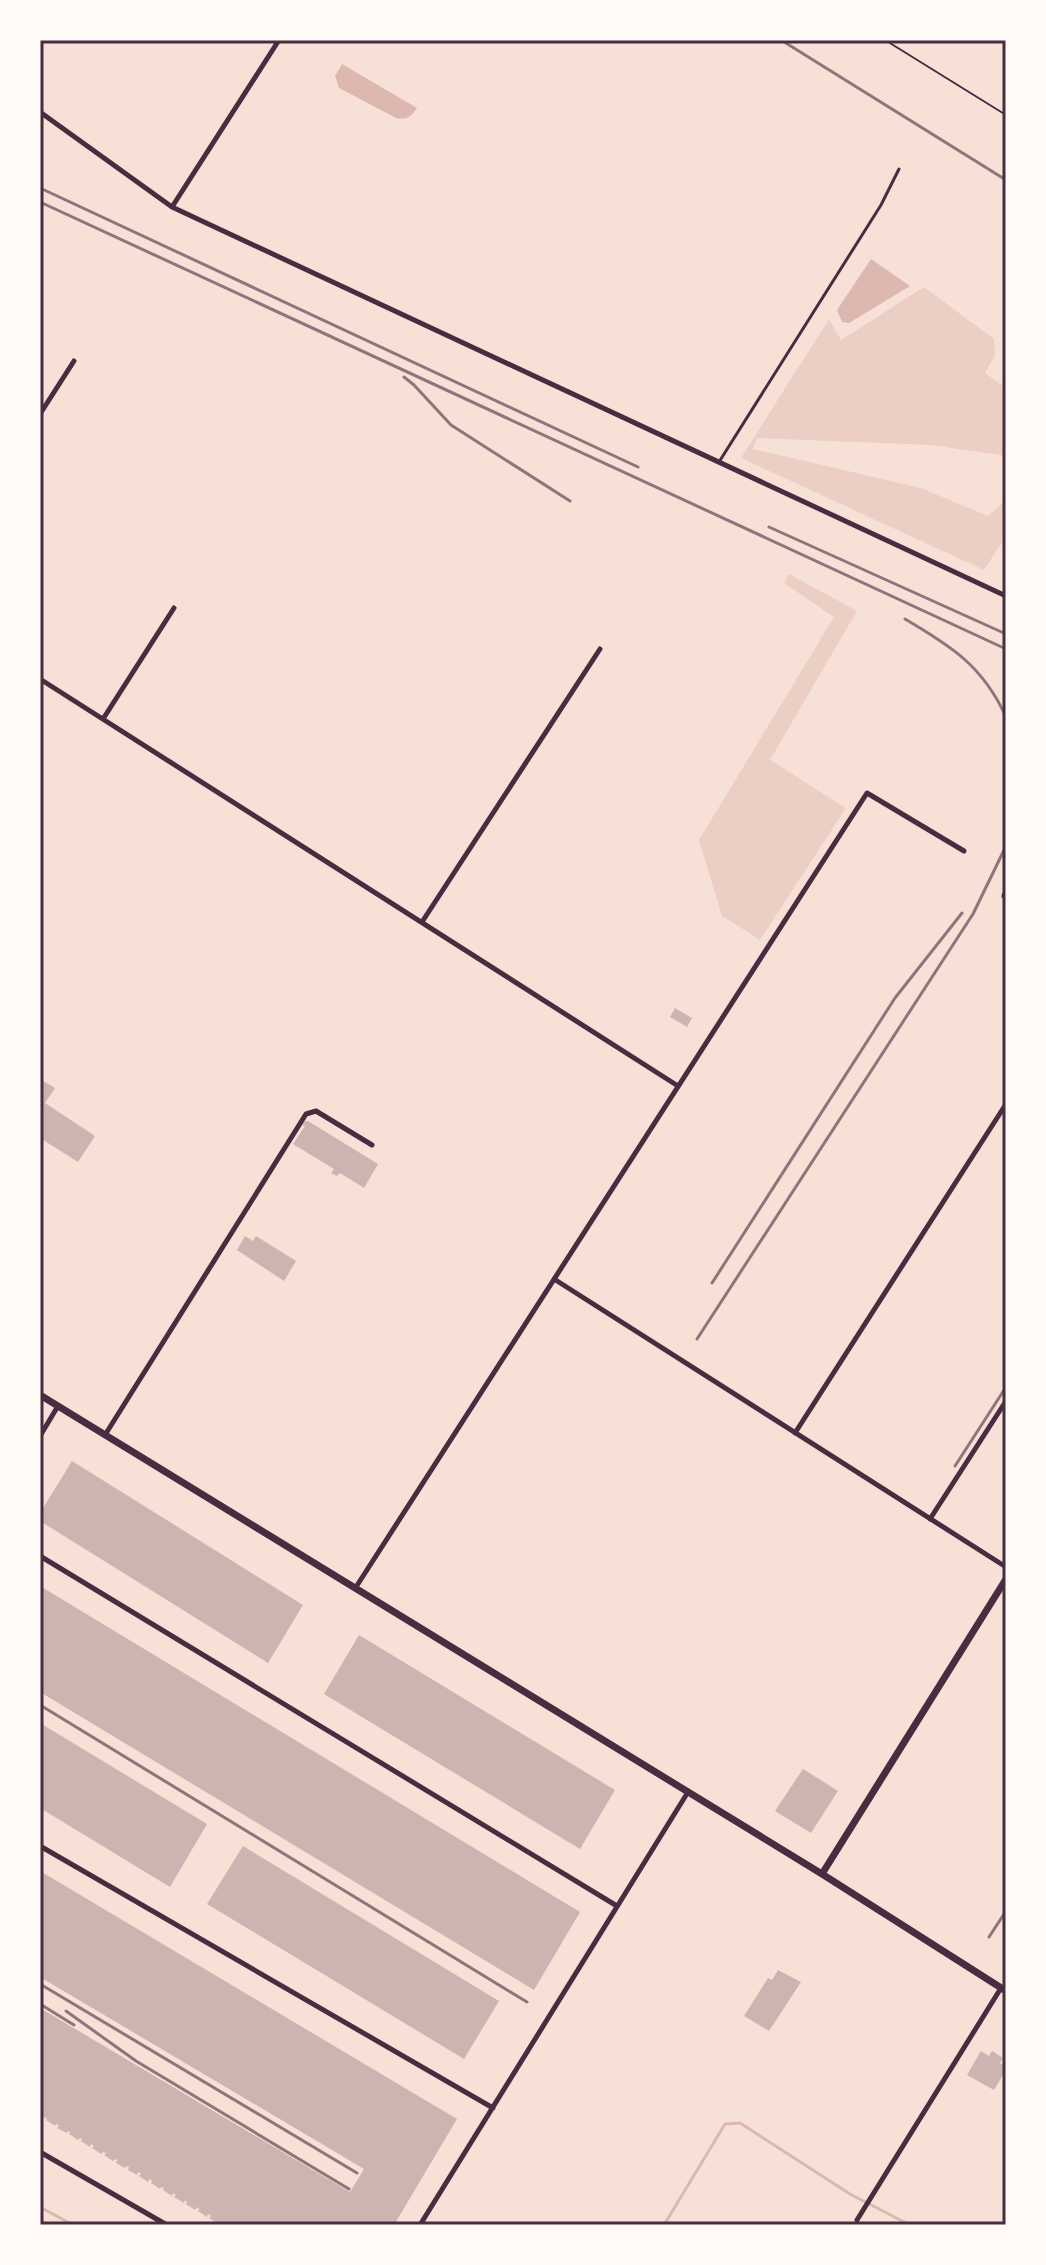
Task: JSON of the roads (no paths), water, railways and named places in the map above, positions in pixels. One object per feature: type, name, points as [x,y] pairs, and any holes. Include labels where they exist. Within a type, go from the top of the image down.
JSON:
[{"type":"main road","points":[[40,1395],[822,1874],[1004,1990]]},
{"type":"main road","points":[[822,1874],[1006,1579]]},
{"type":"street","points":[[172,207],[279,40]]},
{"type":"street","points":[[40,112],[172,207],[1006,596]]},
{"type":"street","points":[[40,414],[74,361]]},
{"type":"street","points":[[103,719],[174,608]]},
{"type":"street","points":[[422,922],[600,649]]},
{"type":"street","points":[[40,679],[678,1086]]},
{"type":"street","points":[[356,1587],[867,793],[964,851]]},
{"type":"street","points":[[1006,890],[1006,897]]},
{"type":"street","points":[[795,1433],[1006,1104]]},
{"type":"street","points":[[105,1435],[306,1114],[316,1111],[372,1145]]},
{"type":"street","points":[[554,1279],[1006,1567]]},
{"type":"street","points":[[930,1519],[1006,1401]]},
{"type":"street","points":[[40,1436],[58,1406]]},
{"type":"street","points":[[40,1556],[617,1906]]},
{"type":"street","points":[[420,2225],[688,1792]]},
{"type":"street","points":[[40,1846],[493,2108]]},
{"type":"street","points":[[856,2223],[1004,1990]]},
{"type":"street","points":[[40,2152],[167,2225]]},
{"type":"lane","points":[[718,462],[881,205],[899,169]]},
{"type":"waterway","points":[[664,2225],[725,2124],[740,2123],[850,2194],[910,2225]]},
{"type":"waterway","points":[[40,2207],[73,2225]]},
{"type":"railway","points":[[781,40],[1006,180]]},
{"type":"railway","points":[[40,188],[638,467]]},
{"type":"railway","points":[[40,202],[1006,649]]},
{"type":"railway","points":[[404,377],[451,425],[570,501]]},
{"type":"railway","points":[[769,527],[1006,634]]},
{"type":"railway","points":[[905,619],[964,659],[987,684],[1006,717]]},
{"type":"railway","points":[[697,1339],[973,914],[1006,846]]},
{"type":"railway","points":[[712,1283],[895,998],[962,913]]},
{"type":"railway","points":[[955,1466],[1006,1387]]},
{"type":"railway","points":[[40,1705],[527,2002]]},
{"type":"railway","points":[[989,1937],[1006,1911]]},
{"type":"railway","points":[[40,1984],[357,2173]]},
{"type":"railway","points":[[40,2004],[74,2025]]},
{"type":"railway","points":[[66,2011],[136,2061],[349,2189]]}]
